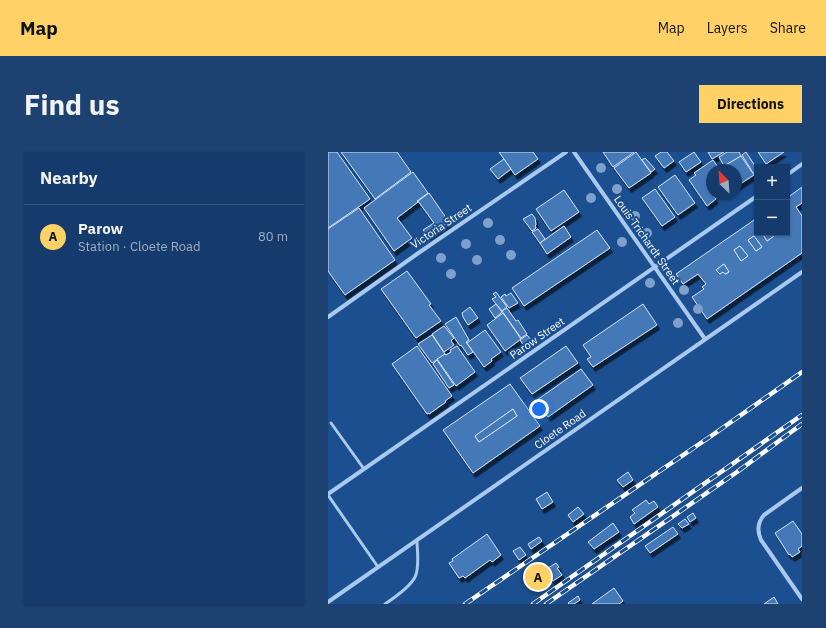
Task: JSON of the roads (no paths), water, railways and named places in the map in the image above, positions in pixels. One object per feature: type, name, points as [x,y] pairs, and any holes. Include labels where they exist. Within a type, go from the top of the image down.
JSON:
[{"type":"street","name":"Victoria Street","points":[[328,317],[416,254],[566,152]]},
{"type":"street","name":"Louis Trichardt Street","points":[[574,152],[705,339]]},
{"type":"street","points":[[790,173],[802,164]]},
{"type":"street","name":"Parow Street","points":[[328,495],[754,198]]},
{"type":"street","name":"Cloete Road","points":[[328,602],[802,272]]},
{"type":"street","points":[[802,488],[768,512],[760,520],[758,525],[760,540],[802,600]]},
{"type":"lane","points":[[332,423],[364,469]]},
{"type":"lane","points":[[328,495],[378,567]]},
{"type":"lane","points":[[385,604],[408,586],[415,577],[418,564],[417,539]]},
{"type":"railway","points":[[465,604],[802,372]]},
{"type":"railway","points":[[533,604],[802,415]]},
{"type":"railway","points":[[546,604],[737,472],[802,424]]},
{"type":"place","name":"Parow","points":[[538,577]]}]
